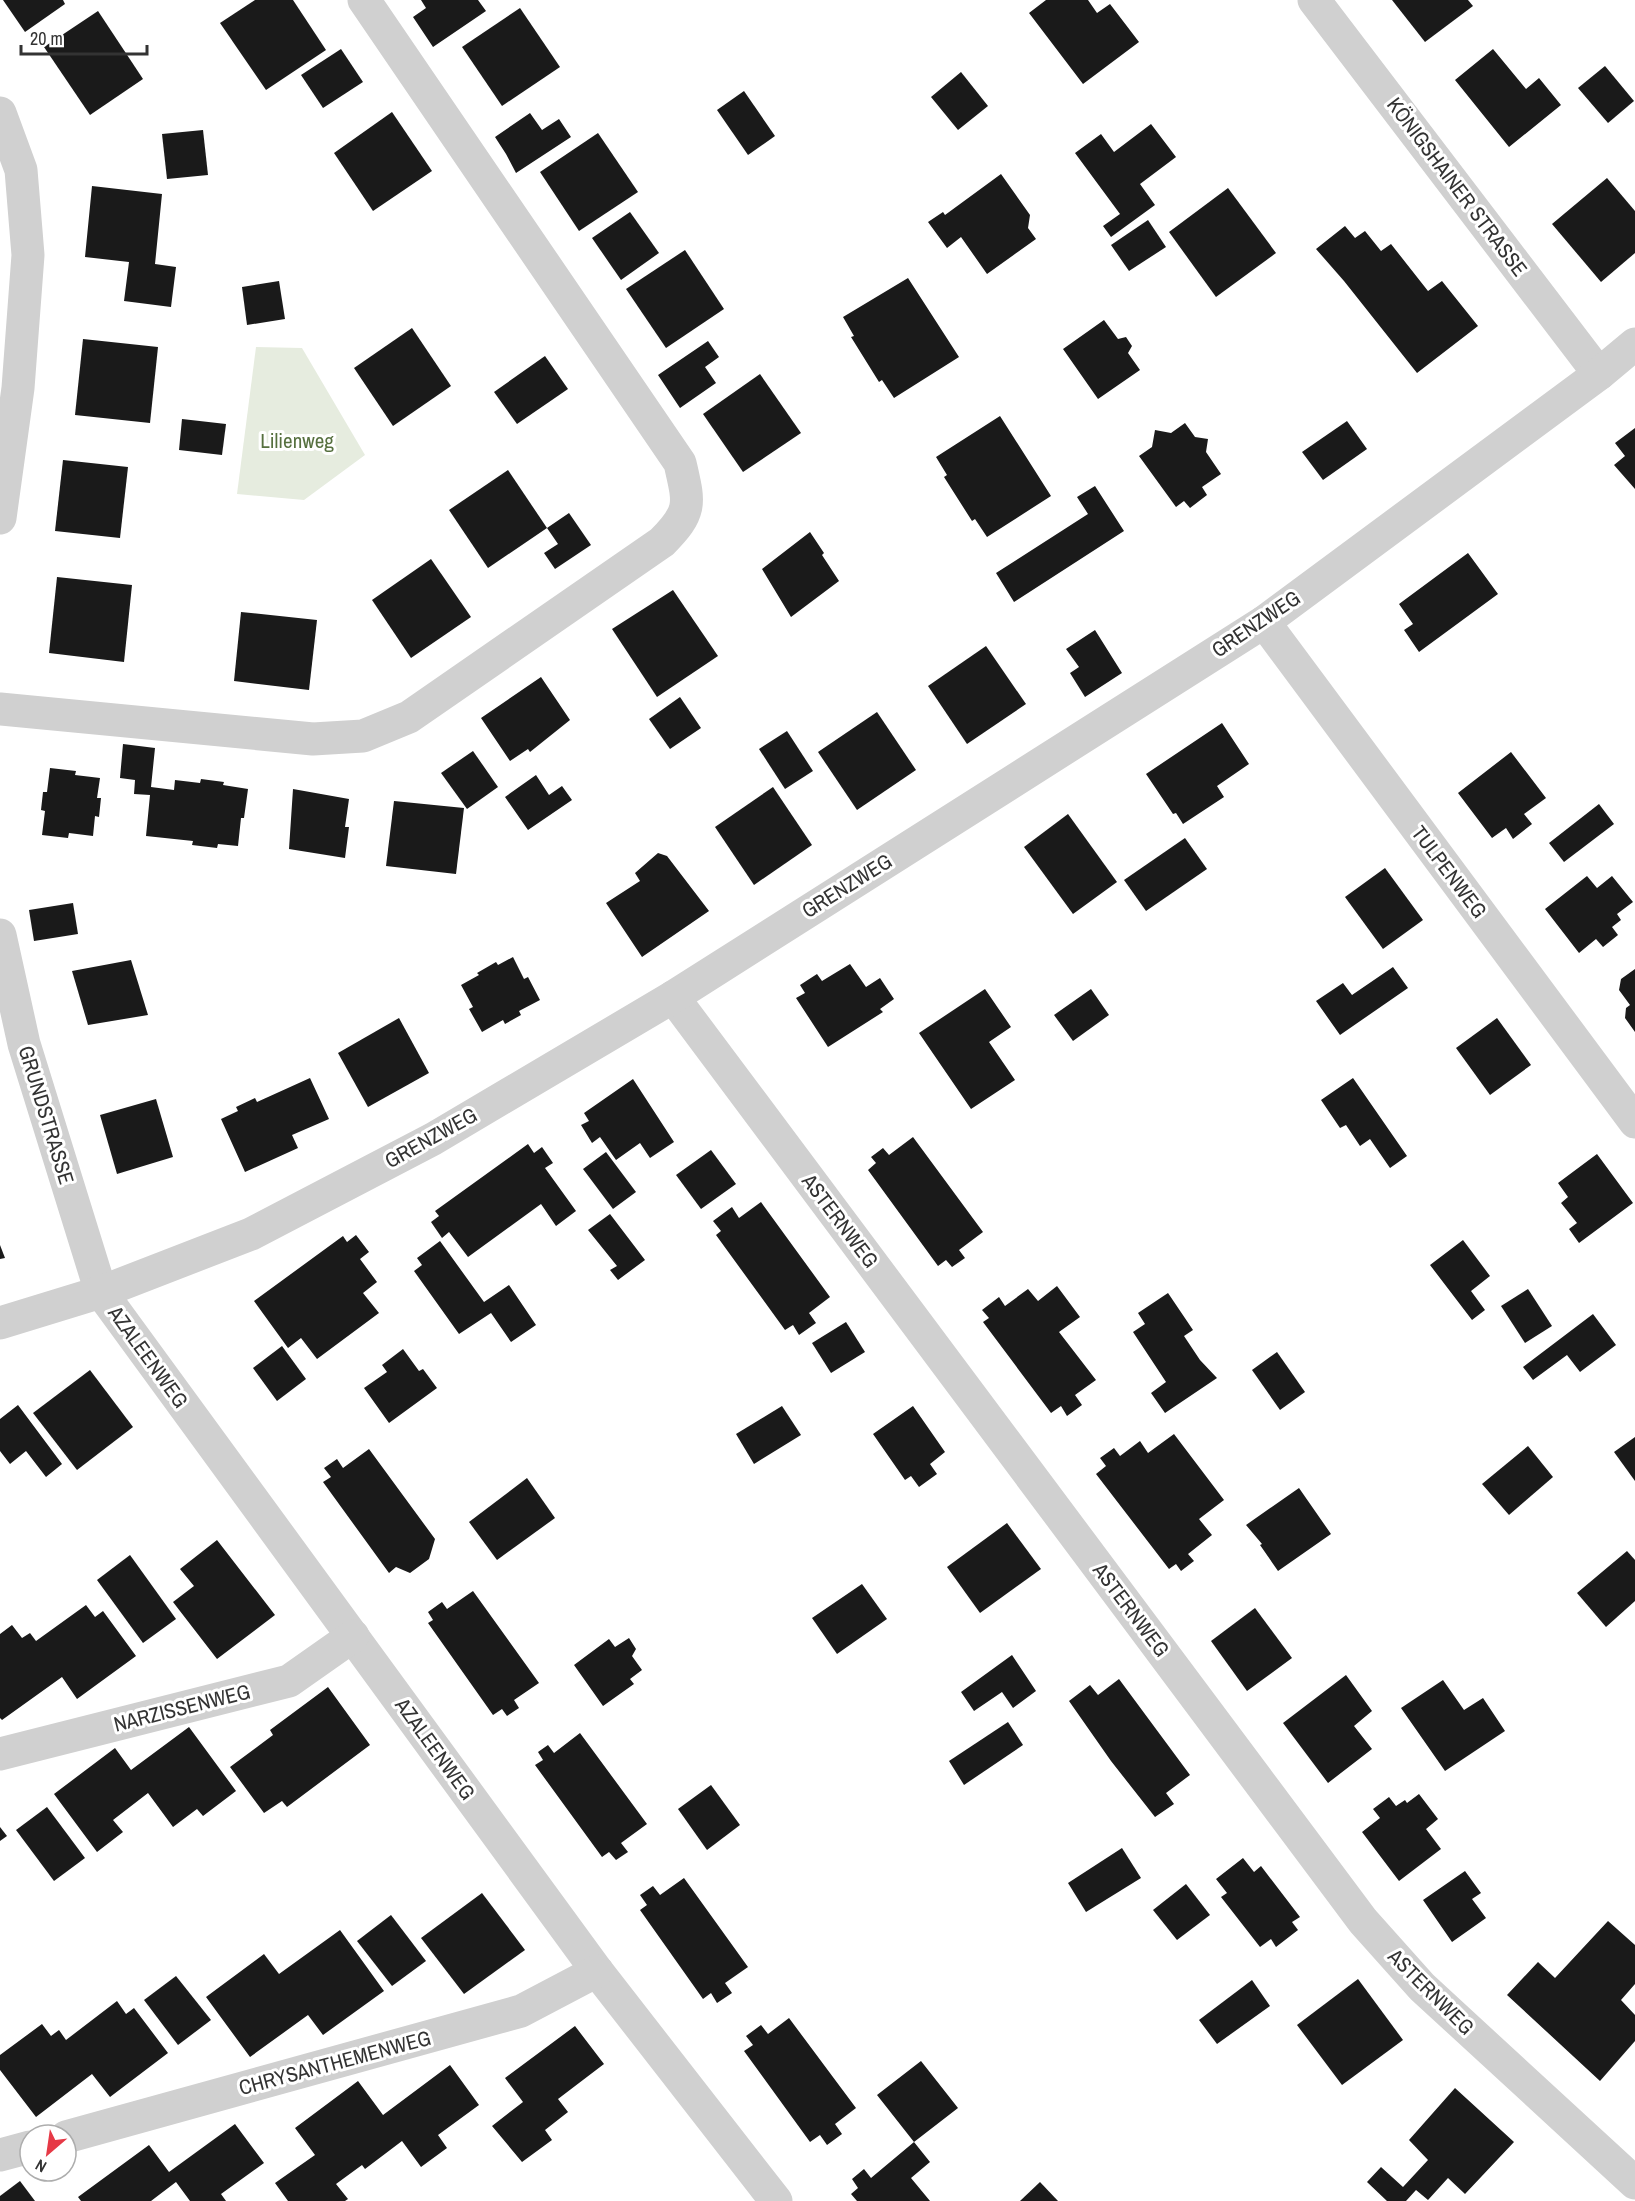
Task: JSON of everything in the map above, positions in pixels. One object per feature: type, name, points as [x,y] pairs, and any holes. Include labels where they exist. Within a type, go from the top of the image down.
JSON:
[{"type":"street","points":[[0,709],[313,739],[363,736],[409,717],[662,542],[680,524],[688,499],[680,463],[364,0]]},
{"type":"street","name":"KÖNIGSHAINER STRASSE","points":[[1314,0],[1599,374]]},
{"type":"street","points":[[0,113],[21,170],[28,255],[18,388],[0,518]]},
{"type":"street","name":"GRENZWEG","points":[[0,1323],[101,1292],[261,1228],[433,1139],[673,997],[1264,622],[1599,374],[1635,344]]},
{"type":"street","name":"TULPENWEG","points":[[1264,622],[1635,1122]]},
{"type":"street","name":"GRUNDSTRASSE","points":[[0,935],[24,1044],[101,1292]]},
{"type":"street","name":"ASTERNWEG","points":[[673,997],[1363,1921],[1422,1987],[1635,2183]]},
{"type":"street","name":"AZALEENWEG","points":[[101,1292],[597,1971],[776,2201]]},
{"type":"street","name":"NARZISSENWEG","points":[[0,1754],[289,1681],[353,1636]]},
{"type":"street","name":"CHRYSANTHEMENWEG","points":[[78,2134],[521,2011],[597,1971]]},
{"type":"street","points":[[0,2155],[18,2150]]},
{"type":"green space","name":"Lilienweg","points":[[256,347],[302,348],[365,455],[304,500],[237,494]]},
{"type":"building","points":[[3,0],[63,0],[65,4],[25,32]]},
{"type":"building","points":[[255,0],[293,0],[326,50],[266,90],[220,23]]},
{"type":"building","points":[[421,0],[478,0],[486,11],[433,47],[413,17],[426,8]]},
{"type":"building","points":[[1046,0],[1088,0],[1097,13],[1110,4],[1139,42],[1083,84],[1029,13]]},
{"type":"building","points":[[1392,0],[1468,0],[1473,6],[1425,42]]},
{"type":"building","points":[[520,8],[560,67],[502,106],[462,47]]},
{"type":"building","points":[[98,11],[143,79],[90,115],[44,47]]},
{"type":"building","points":[[341,49],[363,82],[323,108],[301,75]]},
{"type":"building","points":[[1493,49],[1526,89],[1539,78],[1561,105],[1509,147],[1455,80]]},
{"type":"building","points":[[1605,66],[1634,101],[1608,123],[1578,88]]},
{"type":"building","points":[[961,72],[988,106],[958,130],[931,97]]},
{"type":"building","points":[[744,91],[775,136],[748,155],[717,110]]},
{"type":"building","points":[[392,112],[432,171],[373,211],[334,153]]},
{"type":"building","points":[[530,113],[542,130],[559,119],[571,137],[516,173],[495,137]]},
{"type":"building","points":[[1151,124],[1176,157],[1140,184],[1155,205],[1111,237],[1103,226],[1120,214],[1075,153],[1101,134],[1114,152]]},
{"type":"building","points":[[203,130],[208,175],[167,179],[162,134]]},
{"type":"building","points":[[598,133],[638,192],[579,231],[540,172]]},
{"type":"building","points":[[1001,174],[1030,215],[1028,228],[1036,239],[987,274],[961,237],[947,248],[928,222],[943,212],[945,215]]},
{"type":"building","points":[[1607,178],[1635,211],[1635,253],[1601,282],[1552,224]]},
{"type":"building","points":[[92,186],[162,194],[155,264],[176,267],[171,307],[124,301],[129,262],[85,257]]},
{"type":"building","points":[[1228,188],[1276,253],[1216,297],[1169,232]]},
{"type":"building","points":[[630,212],[659,253],[621,280],[592,238]]},
{"type":"building","points":[[1148,220],[1166,247],[1129,271],[1111,245]]},
{"type":"building","points":[[1345,226],[1355,238],[1365,231],[1381,251],[1391,244],[1428,291],[1442,281],[1478,326],[1417,373],[1316,249]]},
{"type":"building","points":[[685,250],[724,309],[666,348],[626,289]]},
{"type":"building","points":[[908,278],[959,357],[894,398],[882,380],[879,382],[851,337],[854,336],[843,317]]},
{"type":"building","points":[[279,281],[285,319],[247,325],[242,287]]},
{"type":"building","points":[[1104,320],[1118,339],[1126,337],[1132,346],[1128,353],[1140,370],[1098,399],[1063,349]]},
{"type":"building","points":[[412,328],[451,386],[393,426],[354,368]]},
{"type":"building","points":[[83,339],[158,347],[150,423],[75,415]]},
{"type":"building","points":[[708,341],[719,357],[705,367],[716,383],[680,408],[658,375]]},
{"type":"building","points":[[545,356],[568,389],[517,424],[494,392]]},
{"type":"building","points":[[760,374],[801,433],[743,472],[703,414]]},
{"type":"building","points":[[1000,416],[1051,496],[987,537],[975,519],[972,521],[944,477],[947,475],[936,457]]},
{"type":"building","points":[[182,419],[226,424],[222,455],[179,450]]},
{"type":"building","points":[[1347,421],[1367,449],[1323,480],[1302,452]]},
{"type":"building","points":[[1185,423],[1195,437],[1208,439],[1206,452],[1221,474],[1202,487],[1207,495],[1190,508],[1184,501],[1176,507],[1139,456],[1152,447],[1155,430],[1171,433]]},
{"type":"building","points":[[1635,428],[1635,489],[1614,465],[1625,456],[1615,443]]},
{"type":"building","points":[[63,460],[128,467],[120,538],[55,531]]},
{"type":"building","points":[[508,470],[547,528],[488,568],[449,510]]},
{"type":"building","points":[[1095,486],[1124,531],[1014,602],[996,573],[1088,514],[1077,497]]},
{"type":"building","points":[[569,513],[591,545],[555,569],[544,553],[558,544],[547,528]]},
{"type":"building","points":[[810,532],[839,581],[791,617],[762,569]]},
{"type":"building","points":[[1468,553],[1498,594],[1419,652],[1404,630],[1413,624],[1399,604]]},
{"type":"building","points":[[431,559],[471,617],[411,658],[372,600]]},
{"type":"building","points":[[57,577],[132,585],[124,662],[49,653]]},
{"type":"building","points":[[673,590],[718,656],[657,697],[612,629]]},
{"type":"building","points":[[241,612],[317,620],[309,690],[234,681]]},
{"type":"building","points":[[1095,630],[1122,673],[1085,697],[1070,673],[1079,667],[1066,649]]},
{"type":"building","points":[[986,646],[1026,704],[967,744],[928,686]]},
{"type":"building","points":[[541,677],[570,720],[530,752],[528,749],[510,761],[481,718]]},
{"type":"building","points":[[680,697],[701,728],[670,749],[649,719]]},
{"type":"building","points":[[877,712],[916,770],[857,810],[818,752]]},
{"type":"building","points":[[1222,723],[1249,764],[1217,786],[1224,797],[1183,824],[1176,813],[1173,814],[1146,774]]},
{"type":"building","points":[[787,731],[813,771],[785,789],[759,749]]},
{"type":"building","points":[[123,744],[155,748],[151,787],[174,790],[175,780],[200,783],[201,779],[224,782],[223,785],[248,789],[244,818],[241,818],[238,846],[218,844],[217,848],[192,845],[193,841],[146,836],[150,795],[134,794],[135,780],[120,778]]},
{"type":"building","points":[[473,751],[498,787],[467,809],[441,773]]},
{"type":"building","points":[[1511,752],[1546,798],[1524,814],[1532,824],[1513,839],[1506,828],[1492,838],[1458,793]]},
{"type":"building","points":[[50,768],[76,771],[75,775],[100,778],[97,798],[101,798],[99,817],[95,816],[93,836],[69,833],[68,838],[42,835],[45,811],[41,810],[43,792],[47,792]]},
{"type":"building","points":[[536,775],[549,795],[562,786],[572,800],[528,830],[505,797]]},
{"type":"building","points":[[773,787],[812,845],[754,885],[715,827]]},
{"type":"building","points":[[293,789],[349,799],[345,827],[349,827],[345,858],[289,849]]},
{"type":"building","points":[[394,801],[464,808],[456,874],[386,866]]},
{"type":"building","points":[[1599,804],[1614,824],[1564,862],[1549,843]]},
{"type":"building","points":[[1068,814],[1117,882],[1073,914],[1024,847]]},
{"type":"building","points":[[1185,838],[1207,869],[1146,911],[1124,880]]},
{"type":"building","points":[[658,853],[667,856],[709,911],[642,957],[606,903],[640,881],[635,873]]},
{"type":"building","points":[[1385,868],[1423,920],[1383,949],[1345,897]]},
{"type":"building","points":[[1587,876],[1597,888],[1612,876],[1633,902],[1617,914],[1621,920],[1612,927],[1618,935],[1603,947],[1596,939],[1579,953],[1545,909]]},
{"type":"building","points":[[73,903],[78,934],[34,941],[29,910]]},
{"type":"building","points":[[513,957],[524,979],[528,977],[540,1000],[519,1011],[521,1015],[505,1024],[503,1020],[482,1032],[469,1009],[473,1007],[461,985],[496,962],[498,965]]},
{"type":"building","points":[[131,960],[148,1015],[88,1025],[72,971]]},
{"type":"building","points":[[850,964],[866,987],[880,978],[894,999],[880,1009],[883,1012],[828,1047],[796,998],[805,993],[800,985],[817,974],[822,981]]},
{"type":"building","points":[[1393,967],[1408,988],[1340,1035],[1316,1001],[1343,983],[1352,995]]},
{"type":"building","points":[[1635,969],[1635,1032],[1625,1018],[1626,1008],[1630,1005],[1619,990],[1621,979]]},
{"type":"building","points":[[985,989],[1011,1027],[989,1042],[1015,1080],[971,1109],[919,1033]]},
{"type":"building","points":[[1091,989],[1109,1015],[1073,1041],[1054,1015]]},
{"type":"building","points":[[399,1018],[429,1073],[368,1107],[338,1053]]},
{"type":"building","points":[[1497,1018],[1531,1065],[1490,1095],[1456,1048]]},
{"type":"building","points":[[310,1078],[329,1119],[292,1135],[298,1148],[245,1172],[221,1119],[238,1111],[236,1107],[255,1098],[257,1102]]},
{"type":"building","points":[[1353,1078],[1407,1156],[1390,1168],[1370,1139],[1360,1146],[1346,1125],[1340,1128],[1321,1100]]},
{"type":"building","points":[[633,1079],[674,1142],[650,1158],[640,1143],[616,1160],[600,1137],[592,1143],[581,1125],[589,1121],[584,1113]]},
{"type":"building","points":[[156,1099],[173,1157],[117,1174],[100,1115]]},
{"type":"building","points":[[913,1137],[983,1232],[959,1250],[965,1258],[952,1267],[946,1260],[938,1266],[868,1170],[876,1163],[871,1157],[883,1148],[889,1155]]},
{"type":"building","points":[[528,1144],[534,1153],[542,1147],[553,1163],[545,1168],[576,1211],[556,1226],[541,1204],[468,1257],[449,1232],[442,1238],[431,1222],[439,1216],[435,1211]]},
{"type":"building","points":[[711,1150],[736,1184],[701,1209],[676,1175]]},
{"type":"building","points":[[606,1152],[636,1192],[613,1209],[583,1169]]},
{"type":"building","points":[[1597,1154],[1633,1203],[1579,1243],[1569,1229],[1577,1223],[1561,1203],[1568,1197],[1558,1183]]},
{"type":"building","points":[[761,1202],[830,1297],[809,1313],[816,1323],[799,1335],[793,1325],[785,1330],[716,1235],[721,1231],[713,1221],[732,1207],[739,1218]]},
{"type":"building","points":[[610,1214],[645,1260],[618,1280],[610,1270],[617,1266],[588,1230]]},
{"type":"building","points":[[356,1235],[369,1252],[360,1259],[377,1282],[363,1293],[379,1313],[317,1359],[301,1338],[288,1348],[254,1301],[343,1236],[347,1242]]},
{"type":"building","points":[[1463,1240],[1490,1276],[1471,1291],[1485,1310],[1472,1320],[1430,1265]]},
{"type":"building","points":[[440,1241],[484,1302],[509,1285],[536,1325],[511,1342],[491,1313],[459,1334],[414,1271],[422,1265],[417,1258]]},
{"type":"building","points":[[0,1245],[5,1258],[0,1259]]},
{"type":"building","points":[[1057,1286],[1080,1317],[1059,1332],[1096,1380],[1075,1395],[1082,1405],[1067,1416],[1061,1406],[1051,1413],[983,1322],[989,1318],[982,1310],[999,1297],[1005,1306],[1028,1289],[1038,1301]]},
{"type":"building","points":[[1528,1289],[1552,1326],[1525,1343],[1501,1306]]},
{"type":"building","points":[[1168,1293],[1193,1330],[1184,1336],[1200,1360],[1217,1378],[1165,1413],[1151,1393],[1166,1382],[1133,1332],[1145,1324],[1138,1313]]},
{"type":"building","points":[[1593,1314],[1616,1345],[1580,1372],[1567,1355],[1533,1380],[1523,1367]]},
{"type":"building","points":[[846,1322],[865,1352],[831,1373],[812,1343]]},
{"type":"building","points":[[282,1346],[306,1379],[277,1401],[253,1368]]},
{"type":"building","points":[[403,1349],[419,1371],[423,1369],[437,1388],[389,1423],[364,1388],[387,1372],[382,1365]]},
{"type":"building","points":[[1277,1352],[1305,1392],[1280,1410],[1252,1370]]},
{"type":"building","points":[[90,1370],[133,1427],[77,1470],[33,1413]]},
{"type":"building","points":[[18,1405],[62,1464],[46,1477],[26,1451],[10,1464],[0,1451],[0,1419]]},
{"type":"building","points":[[782,1406],[801,1435],[754,1464],[736,1434]]},
{"type":"building","points":[[913,1406],[945,1452],[930,1464],[937,1474],[919,1487],[911,1476],[905,1480],[873,1434]]},
{"type":"building","points":[[1174,1434],[1224,1500],[1199,1519],[1212,1535],[1188,1554],[1194,1561],[1181,1571],[1176,1564],[1169,1569],[1096,1474],[1106,1466],[1100,1458],[1114,1448],[1120,1456],[1140,1441],[1148,1453]]},
{"type":"building","points":[[1635,1437],[1635,1481],[1614,1452]]},
{"type":"building","points":[[1528,1446],[1553,1477],[1509,1515],[1482,1484]]},
{"type":"building","points":[[369,1449],[435,1539],[429,1559],[410,1573],[396,1567],[389,1573],[323,1482],[331,1477],[324,1468],[337,1459],[343,1468]]},
{"type":"building","points":[[527,1478],[555,1518],[497,1560],[469,1522]]},
{"type":"building","points":[[1299,1488],[1331,1534],[1278,1571],[1260,1545],[1262,1544],[1246,1525]]},
{"type":"building","points":[[1007,1523],[1041,1569],[980,1613],[947,1567]]},
{"type":"building","points":[[217,1540],[275,1615],[217,1659],[173,1602],[194,1586],[180,1569]]},
{"type":"building","points":[[1627,1551],[1635,1560],[1635,1601],[1606,1627],[1577,1593]]},
{"type":"building","points":[[130,1555],[176,1619],[143,1643],[97,1580]]},
{"type":"building","points":[[862,1584],[887,1619],[837,1654],[812,1618]]},
{"type":"building","points":[[473,1591],[539,1683],[514,1700],[519,1708],[507,1716],[502,1709],[493,1715],[428,1623],[433,1620],[428,1612],[442,1602],[447,1609]]},
{"type":"building","points":[[86,1605],[95,1617],[103,1611],[136,1656],[77,1699],[62,1677],[2,1720],[0,1718],[0,1634],[12,1625],[22,1638],[30,1633],[36,1641]]},
{"type":"building","points":[[1255,1608],[1292,1658],[1247,1691],[1211,1641]]},
{"type":"building","points":[[629,1638],[636,1649],[632,1656],[642,1670],[630,1679],[634,1684],[603,1706],[574,1665],[609,1639],[615,1647]]},
{"type":"building","points":[[1012,1655],[1036,1691],[1013,1708],[1002,1692],[974,1711],[961,1692]]},
{"type":"building","points":[[1346,1675],[1372,1711],[1354,1726],[1372,1749],[1328,1783],[1283,1723]]},
{"type":"building","points":[[1119,1679],[1190,1775],[1166,1793],[1174,1804],[1155,1817],[1111,1761],[1069,1701],[1090,1685],[1098,1695]]},
{"type":"building","points":[[1443,1680],[1464,1710],[1483,1698],[1505,1731],[1445,1771],[1401,1708]]},
{"type":"building","points":[[328,1687],[370,1745],[287,1807],[282,1801],[264,1813],[230,1767],[273,1735],[270,1730]]},
{"type":"building","points":[[1008,1722],[1023,1745],[964,1785],[949,1761]]},
{"type":"building","points":[[189,1727],[236,1791],[203,1816],[197,1809],[173,1827],[148,1793],[113,1820],[123,1832],[97,1852],[54,1794],[115,1748],[131,1770]]},
{"type":"building","points":[[580,1733],[647,1824],[621,1843],[628,1852],[616,1860],[609,1852],[602,1857],[535,1765],[543,1760],[538,1752],[548,1745],[554,1753]]},
{"type":"building","points":[[711,1785],[740,1825],[707,1850],[678,1809]]},
{"type":"building","points":[[1419,1794],[1438,1819],[1426,1829],[1441,1849],[1399,1881],[1362,1832],[1380,1818],[1373,1809],[1389,1797],[1396,1806],[1405,1800],[1407,1803]]},
{"type":"building","points":[[47,1807],[85,1858],[54,1881],[16,1830]]},
{"type":"building","points":[[0,1827],[7,1836],[0,1841]]},
{"type":"building","points":[[1122,1848],[1141,1878],[1086,1912],[1068,1883]]},
{"type":"building","points":[[1243,1858],[1254,1872],[1261,1866],[1300,1917],[1292,1922],[1298,1930],[1276,1947],[1271,1939],[1260,1947],[1221,1897],[1227,1893],[1216,1879]]},
{"type":"building","points":[[1465,1871],[1481,1893],[1472,1899],[1486,1918],[1452,1942],[1423,1900]]},
{"type":"building","points":[[684,1878],[748,1967],[725,1983],[732,1993],[717,2003],[711,1993],[703,1999],[640,1910],[647,1905],[640,1895],[653,1886],[660,1895]]},
{"type":"building","points":[[1186,1884],[1210,1915],[1177,1940],[1153,1910]]},
{"type":"building","points":[[482,1893],[525,1950],[464,1994],[421,1938]]},
{"type":"building","points":[[391,1915],[426,1961],[392,1986],[357,1941]]},
{"type":"building","points":[[1608,1921],[1635,1945],[1635,1984],[1621,2000],[1635,2015],[1635,2041],[1600,2081],[1507,1995],[1538,1962],[1555,1978]]},
{"type":"building","points":[[340,1930],[384,1991],[323,2035],[308,2015],[250,2057],[206,1997],[264,1954],[279,1974]]},
{"type":"building","points":[[176,1976],[211,2020],[178,2045],[144,2000]]},
{"type":"building","points":[[1358,1979],[1403,2040],[1342,2085],[1297,2025]]},
{"type":"building","points":[[1252,1980],[1270,2006],[1217,2044],[1199,2020]]},
{"type":"building","points":[[117,2001],[126,2014],[134,2008],[168,2053],[110,2097],[92,2074],[36,2117],[0,2070],[0,2055],[42,2024],[51,2036],[59,2030],[66,2040]]},
{"type":"building","points":[[789,2018],[856,2108],[835,2124],[842,2134],[827,2145],[820,2135],[810,2142],[744,2051],[753,2045],[746,2036],[761,2025],[768,2034]]},
{"type":"building","points":[[575,2026],[604,2064],[558,2099],[568,2112],[545,2130],[552,2140],[522,2162],[492,2126],[523,2102],[505,2078]]},
{"type":"building","points":[[921,2061],[958,2108],[914,2142],[877,2095]]},
{"type":"building","points":[[450,2065],[479,2105],[438,2135],[447,2148],[421,2167],[402,2141],[365,2169],[362,2165],[336,2184],[348,2199],[345,2201],[288,2201],[275,2183],[315,2155],[295,2128],[358,2081],[383,2115]]},
{"type":"building","points":[[1455,2088],[1514,2142],[1465,2194],[1448,2178],[1428,2200],[1416,2190],[1406,2201],[1387,2201],[1367,2182],[1381,2167],[1403,2187],[1428,2160],[1409,2140]]},
{"type":"building","points":[[235,2124],[264,2163],[221,2194],[226,2201],[190,2201],[176,2182],[151,2201],[81,2201],[78,2197],[149,2145],[169,2172]]},
{"type":"building","points":[[914,2142],[930,2162],[911,2178],[930,2201],[857,2201],[851,2194],[858,2188],[852,2179],[864,2169],[871,2178]]},
{"type":"building","points":[[18,2182],[22,2183],[35,2201],[0,2201],[0,2196]]},
{"type":"building","points":[[1040,2182],[1058,2201],[1020,2201]]}]
